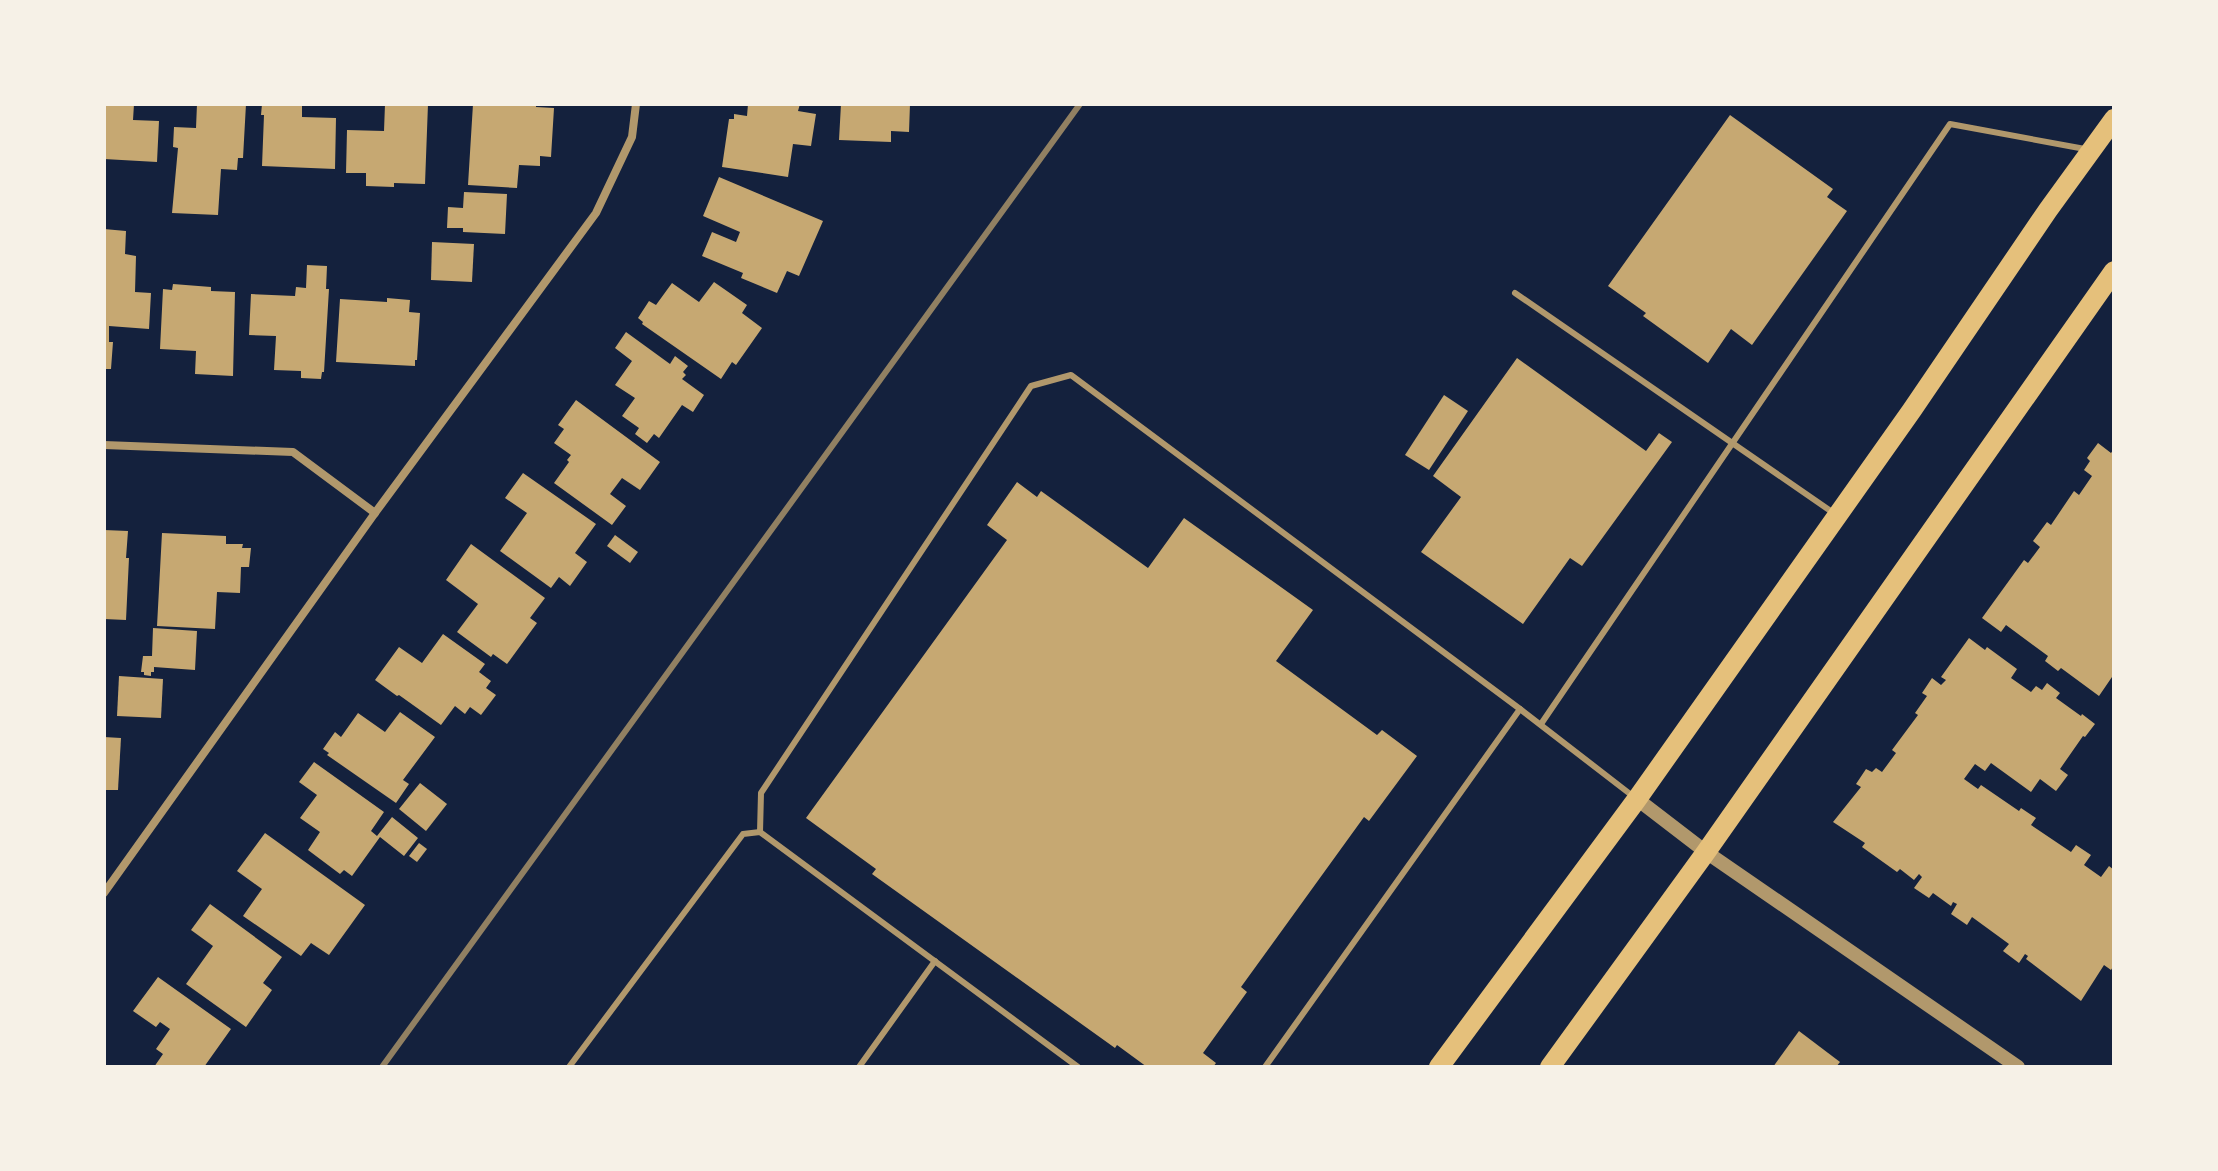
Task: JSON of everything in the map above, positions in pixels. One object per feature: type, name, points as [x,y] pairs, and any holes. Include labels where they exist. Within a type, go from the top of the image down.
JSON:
[{"type":"main road","points":[[1439,1067],[1637,799],[2114,119]]},
{"type":"main road","points":[[1550,1067],[1706,852],[2114,271]]},
{"type":"street","points":[[104,893],[375,513],[596,213],[632,137],[636,104]]},
{"type":"street","points":[[104,445],[293,452],[375,513]]},
{"type":"street","points":[[1637,799],[1706,852],[2018,1067]]},
{"type":"lane","points":[[1541,724],[1950,124],[2091,150]]},
{"type":"lane","points":[[1515,293],[1838,516]]},
{"type":"lane","points":[[760,832],[761,793],[1031,386],[1071,375],[1541,724],[1637,799]]},
{"type":"lane","points":[[1265,1067],[1520,709]]},
{"type":"lane","points":[[569,1067],[743,834],[760,832],[1078,1067]]},
{"type":"lane","points":[[859,1067],[935,961]]},
{"type":"building","points":[[104,104],[134,104],[133,120],[159,121],[157,162],[104,159]]},
{"type":"building","points":[[197,104],[246,104],[243,158],[238,158],[237,170],[221,169],[218,215],[172,213],[178,148],[173,147],[174,127],[196,128]]},
{"type":"building","points":[[262,104],[302,104],[302,117],[336,118],[335,169],[262,166]]},
{"type":"building","points":[[385,104],[428,104],[425,184],[366,186],[366,173],[346,173],[347,130],[384,131]]},
{"type":"building","points":[[473,104],[536,104],[536,107],[554,108],[551,157],[540,156],[540,166],[519,165],[517,188],[468,185]]},
{"type":"building","points":[[748,104],[800,104],[798,111],[816,114],[811,146],[793,144],[788,177],[722,167],[729,119],[734,119],[734,114],[747,116]]},
{"type":"building","points":[[841,104],[910,104],[909,132],[891,131],[891,142],[839,140]]},
{"type":"building","points":[[1730,115],[1833,189],[1827,197],[1847,211],[1752,345],[1731,329],[1708,363],[1643,316],[1646,313],[1608,286]]},
{"type":"building","points":[[719,177],[823,221],[799,276],[787,271],[777,293],[741,278],[743,273],[702,256],[712,232],[736,242],[740,232],[703,216]]},
{"type":"building","points":[[464,192],[507,194],[505,234],[447,228],[448,207],[463,208]]},
{"type":"building","points":[[104,229],[126,231],[125,254],[136,256],[135,292],[151,293],[149,329],[109,326],[109,342],[113,342],[111,369],[104,369]]},
{"type":"building","points":[[432,242],[474,244],[472,282],[431,280]]},
{"type":"building","points":[[307,265],[327,266],[326,289],[329,289],[321,379],[301,378],[301,371],[274,370],[276,336],[249,335],[251,294],[295,296],[296,287],[306,288]]},
{"type":"building","points":[[714,282],[747,305],[742,313],[762,328],[736,365],[732,362],[721,379],[642,324],[638,318],[649,301],[656,305],[672,283],[699,302]]},
{"type":"building","points":[[173,284],[235,292],[233,376],[195,374],[196,351],[160,349],[163,289],[172,290]]},
{"type":"building","points":[[387,298],[410,300],[409,312],[420,313],[415,366],[336,362],[340,299],[387,302]]},
{"type":"building","points":[[626,332],[670,364],[675,356],[688,366],[682,379],[704,395],[693,412],[682,405],[659,438],[654,434],[647,443],[635,434],[639,428],[622,416],[635,398],[615,385],[632,361],[615,348]]},
{"type":"building","points":[[1517,358],[1646,451],[1659,433],[1672,442],[1582,566],[1570,558],[1523,624],[1421,552],[1461,497],[1433,476]]},
{"type":"building","points":[[1444,395],[1468,411],[1429,470],[1405,455]]},
{"type":"building","points":[[576,400],[660,462],[640,490],[622,478],[610,494],[626,506],[612,525],[554,483],[571,455],[554,443],[564,429],[558,425]]},
{"type":"building","points":[[2098,443],[2111,453],[2114,449],[2114,678],[2099,696],[2061,668],[2058,671],[2045,661],[2048,656],[2006,625],[2001,632],[1982,618],[2024,560],[2028,563],[2040,547],[2033,541],[2047,522],[2051,525],[2074,491],[2079,495],[2092,476],[2084,470],[2090,461],[2087,458]]},
{"type":"building","points":[[523,473],[596,524],[575,553],[587,562],[570,586],[559,577],[551,588],[500,551],[527,513],[505,498]]},
{"type":"building","points":[[1017,482],[1037,497],[1041,491],[1148,568],[1184,518],[1313,610],[1276,661],[1377,735],[1382,730],[1417,756],[1369,821],[1364,817],[1241,987],[1247,992],[1203,1053],[1216,1063],[1213,1067],[1147,1067],[1117,1045],[1115,1048],[872,874],[876,869],[806,818],[1007,540],[987,525]]},
{"type":"building","points":[[104,530],[128,531],[126,620],[104,619]]},
{"type":"building","points":[[162,533],[226,536],[226,544],[243,544],[242,548],[251,548],[249,567],[241,567],[240,593],[217,592],[215,629],[157,626]]},
{"type":"building","points":[[615,535],[638,552],[630,563],[607,546]]},
{"type":"building","points":[[471,544],[545,598],[530,618],[537,623],[507,664],[493,654],[491,657],[457,632],[478,604],[446,580]]},
{"type":"building","points":[[153,628],[197,631],[195,670],[154,667],[151,676],[141,672],[143,656],[152,656]]},
{"type":"building","points":[[443,634],[485,664],[479,672],[491,681],[486,688],[496,695],[481,715],[470,707],[465,714],[455,706],[441,725],[375,680],[399,647],[422,663]]},
{"type":"building","points":[[1969,638],[2017,669],[2011,678],[2031,692],[2036,686],[2042,690],[2047,683],[2060,693],[2056,698],[2095,724],[2060,769],[2068,775],[2056,791],[2040,779],[2031,792],[1991,763],[1985,771],[1975,764],[1964,779],[1978,789],[1981,785],[2019,811],[2021,808],[2036,818],[2031,825],[2071,852],[2076,845],[2091,855],[2084,865],[2101,877],[2109,866],[2114,870],[2114,965],[2111,970],[2104,965],[2081,1001],[2026,959],[2028,956],[2025,954],[2019,963],[2003,951],[2009,944],[1972,917],[1967,925],[1951,914],[1957,904],[1953,902],[1951,906],[1933,893],[1929,898],[1914,888],[1922,877],[1919,874],[1914,880],[1900,869],[1897,872],[1862,847],[1865,843],[1833,822],[1861,787],[1856,784],[1866,769],[1872,772],[1876,768],[1882,772],[1896,753],[1892,750],[1918,715],[1915,713],[1927,696],[1922,693],[1932,678],[1941,685],[1946,680],[1941,677]]},
{"type":"building","points":[[119,676],[163,679],[161,718],[117,716]]},
{"type":"building","points":[[400,712],[435,737],[403,780],[409,784],[396,803],[327,755],[329,753],[323,749],[335,732],[341,737],[358,713],[385,732]]},
{"type":"building","points":[[104,737],[121,738],[118,790],[104,790]]},
{"type":"building","points":[[314,762],[384,812],[371,831],[377,836],[392,817],[418,838],[404,856],[380,837],[352,876],[344,870],[340,874],[308,850],[320,832],[300,818],[317,795],[299,782]]},
{"type":"building","points":[[420,783],[447,804],[426,831],[399,809]]},
{"type":"building","points":[[265,833],[365,905],[329,955],[311,943],[301,956],[243,916],[262,889],[237,871]]},
{"type":"building","points":[[419,843],[427,849],[417,862],[409,856]]},
{"type":"building","points":[[210,904],[282,957],[263,983],[272,990],[246,1027],[186,984],[213,946],[191,930]]},
{"type":"building","points":[[158,977],[231,1029],[204,1067],[154,1067],[163,1054],[156,1049],[170,1029],[160,1022],[156,1027],[133,1011]]},
{"type":"building","points":[[1799,1031],[1840,1062],[1836,1067],[1773,1067]]},
{"type":"railway","points":[[382,1067],[1080,104]]}]
